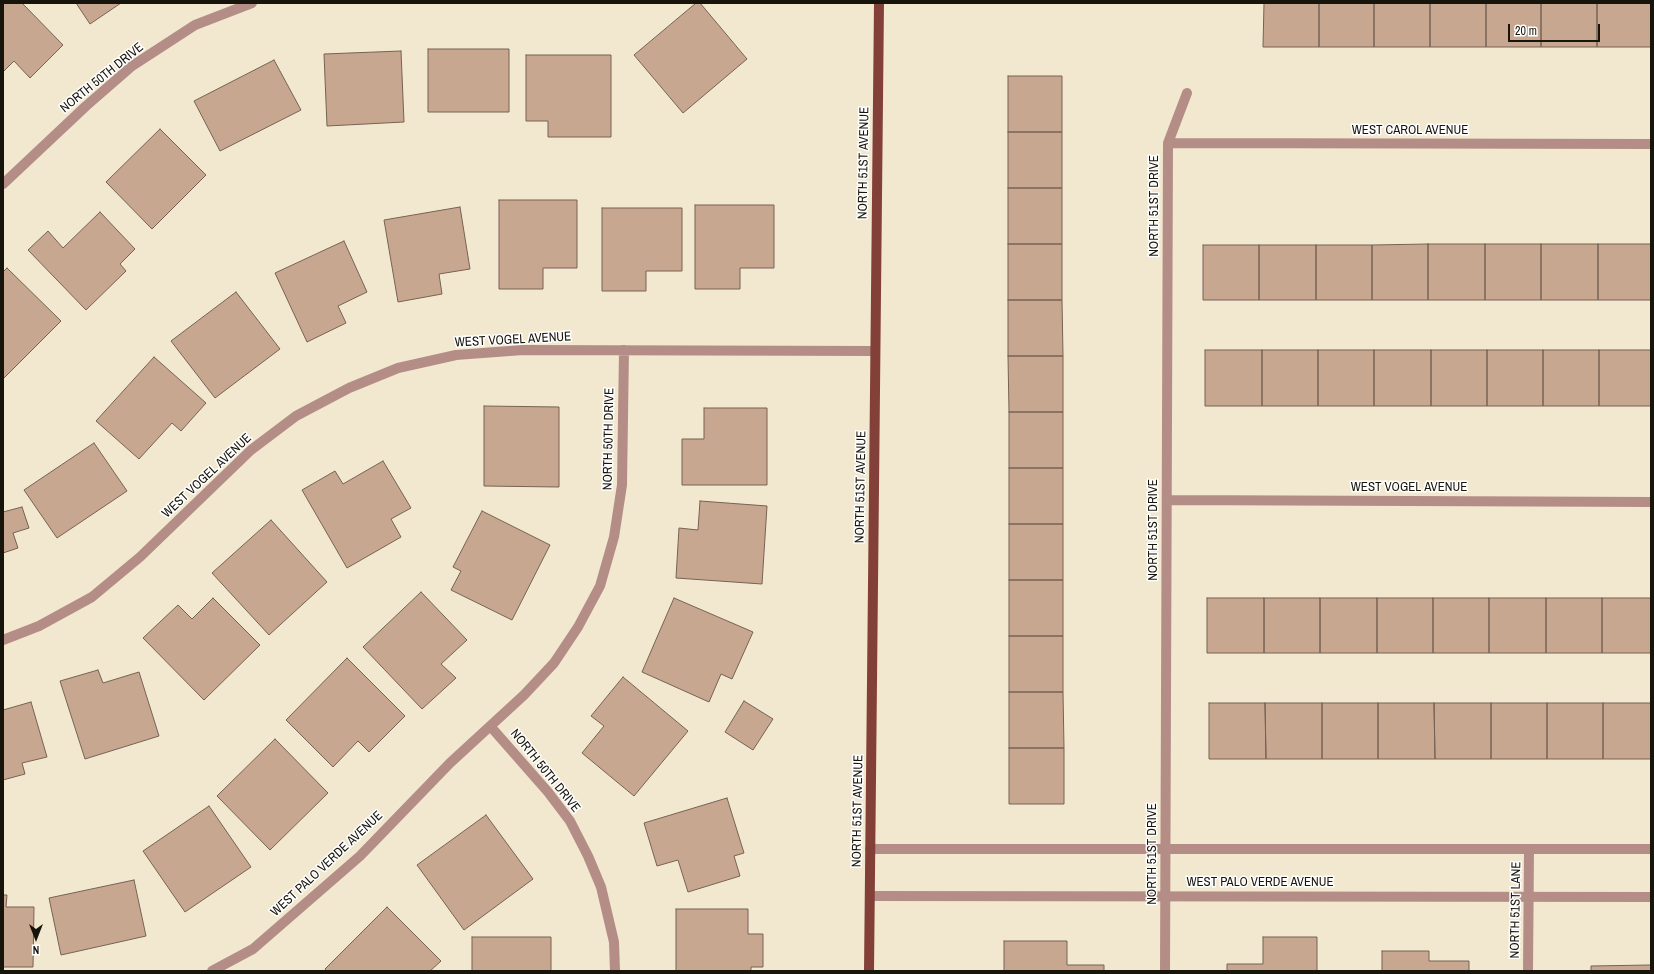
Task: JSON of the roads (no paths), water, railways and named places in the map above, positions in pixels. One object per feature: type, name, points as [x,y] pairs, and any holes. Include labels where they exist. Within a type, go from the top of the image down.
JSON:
[{"type":"main road","name":"NORTH 51ST AVENUE","points":[[869,971],[879,3]]},
{"type":"street","name":"NORTH 50TH DRIVE","points":[[3,184],[86,106],[132,66],[194,25],[252,3]]},
{"type":"street","name":"NORTH 51ST DRIVE","points":[[1165,971],[1168,143],[1187,94]]},
{"type":"street","name":"WEST CAROL AVENUE","points":[[1168,143],[1651,144]]},
{"type":"street","name":"WEST VOGEL AVENUE","points":[[3,640],[39,626],[92,597],[140,557],[251,450],[296,416],[349,388],[398,368],[456,355],[523,350],[875,351]]},
{"type":"street","name":"NORTH 50TH DRIVE","points":[[450,763],[491,727],[554,663],[578,627],[600,586],[614,537],[622,485],[624,350]]},
{"type":"street","name":"WEST VOGEL AVENUE","points":[[1167,500],[1651,502]]},
{"type":"street","name":"NORTH 50TH DRIVE","points":[[491,727],[548,792],[570,821],[588,856],[601,888],[614,942],[616,971]]},
{"type":"street","name":"WEST PALO VERDE AVENUE","points":[[212,971],[253,949],[360,856],[450,763]]},
{"type":"street","points":[[870,849],[1651,849]]},
{"type":"street","name":"NORTH 51ST LANE","points":[[1528,971],[1529,849]]},
{"type":"street","name":"WEST PALO VERDE AVENUE","points":[[870,896],[1651,897]]}]
